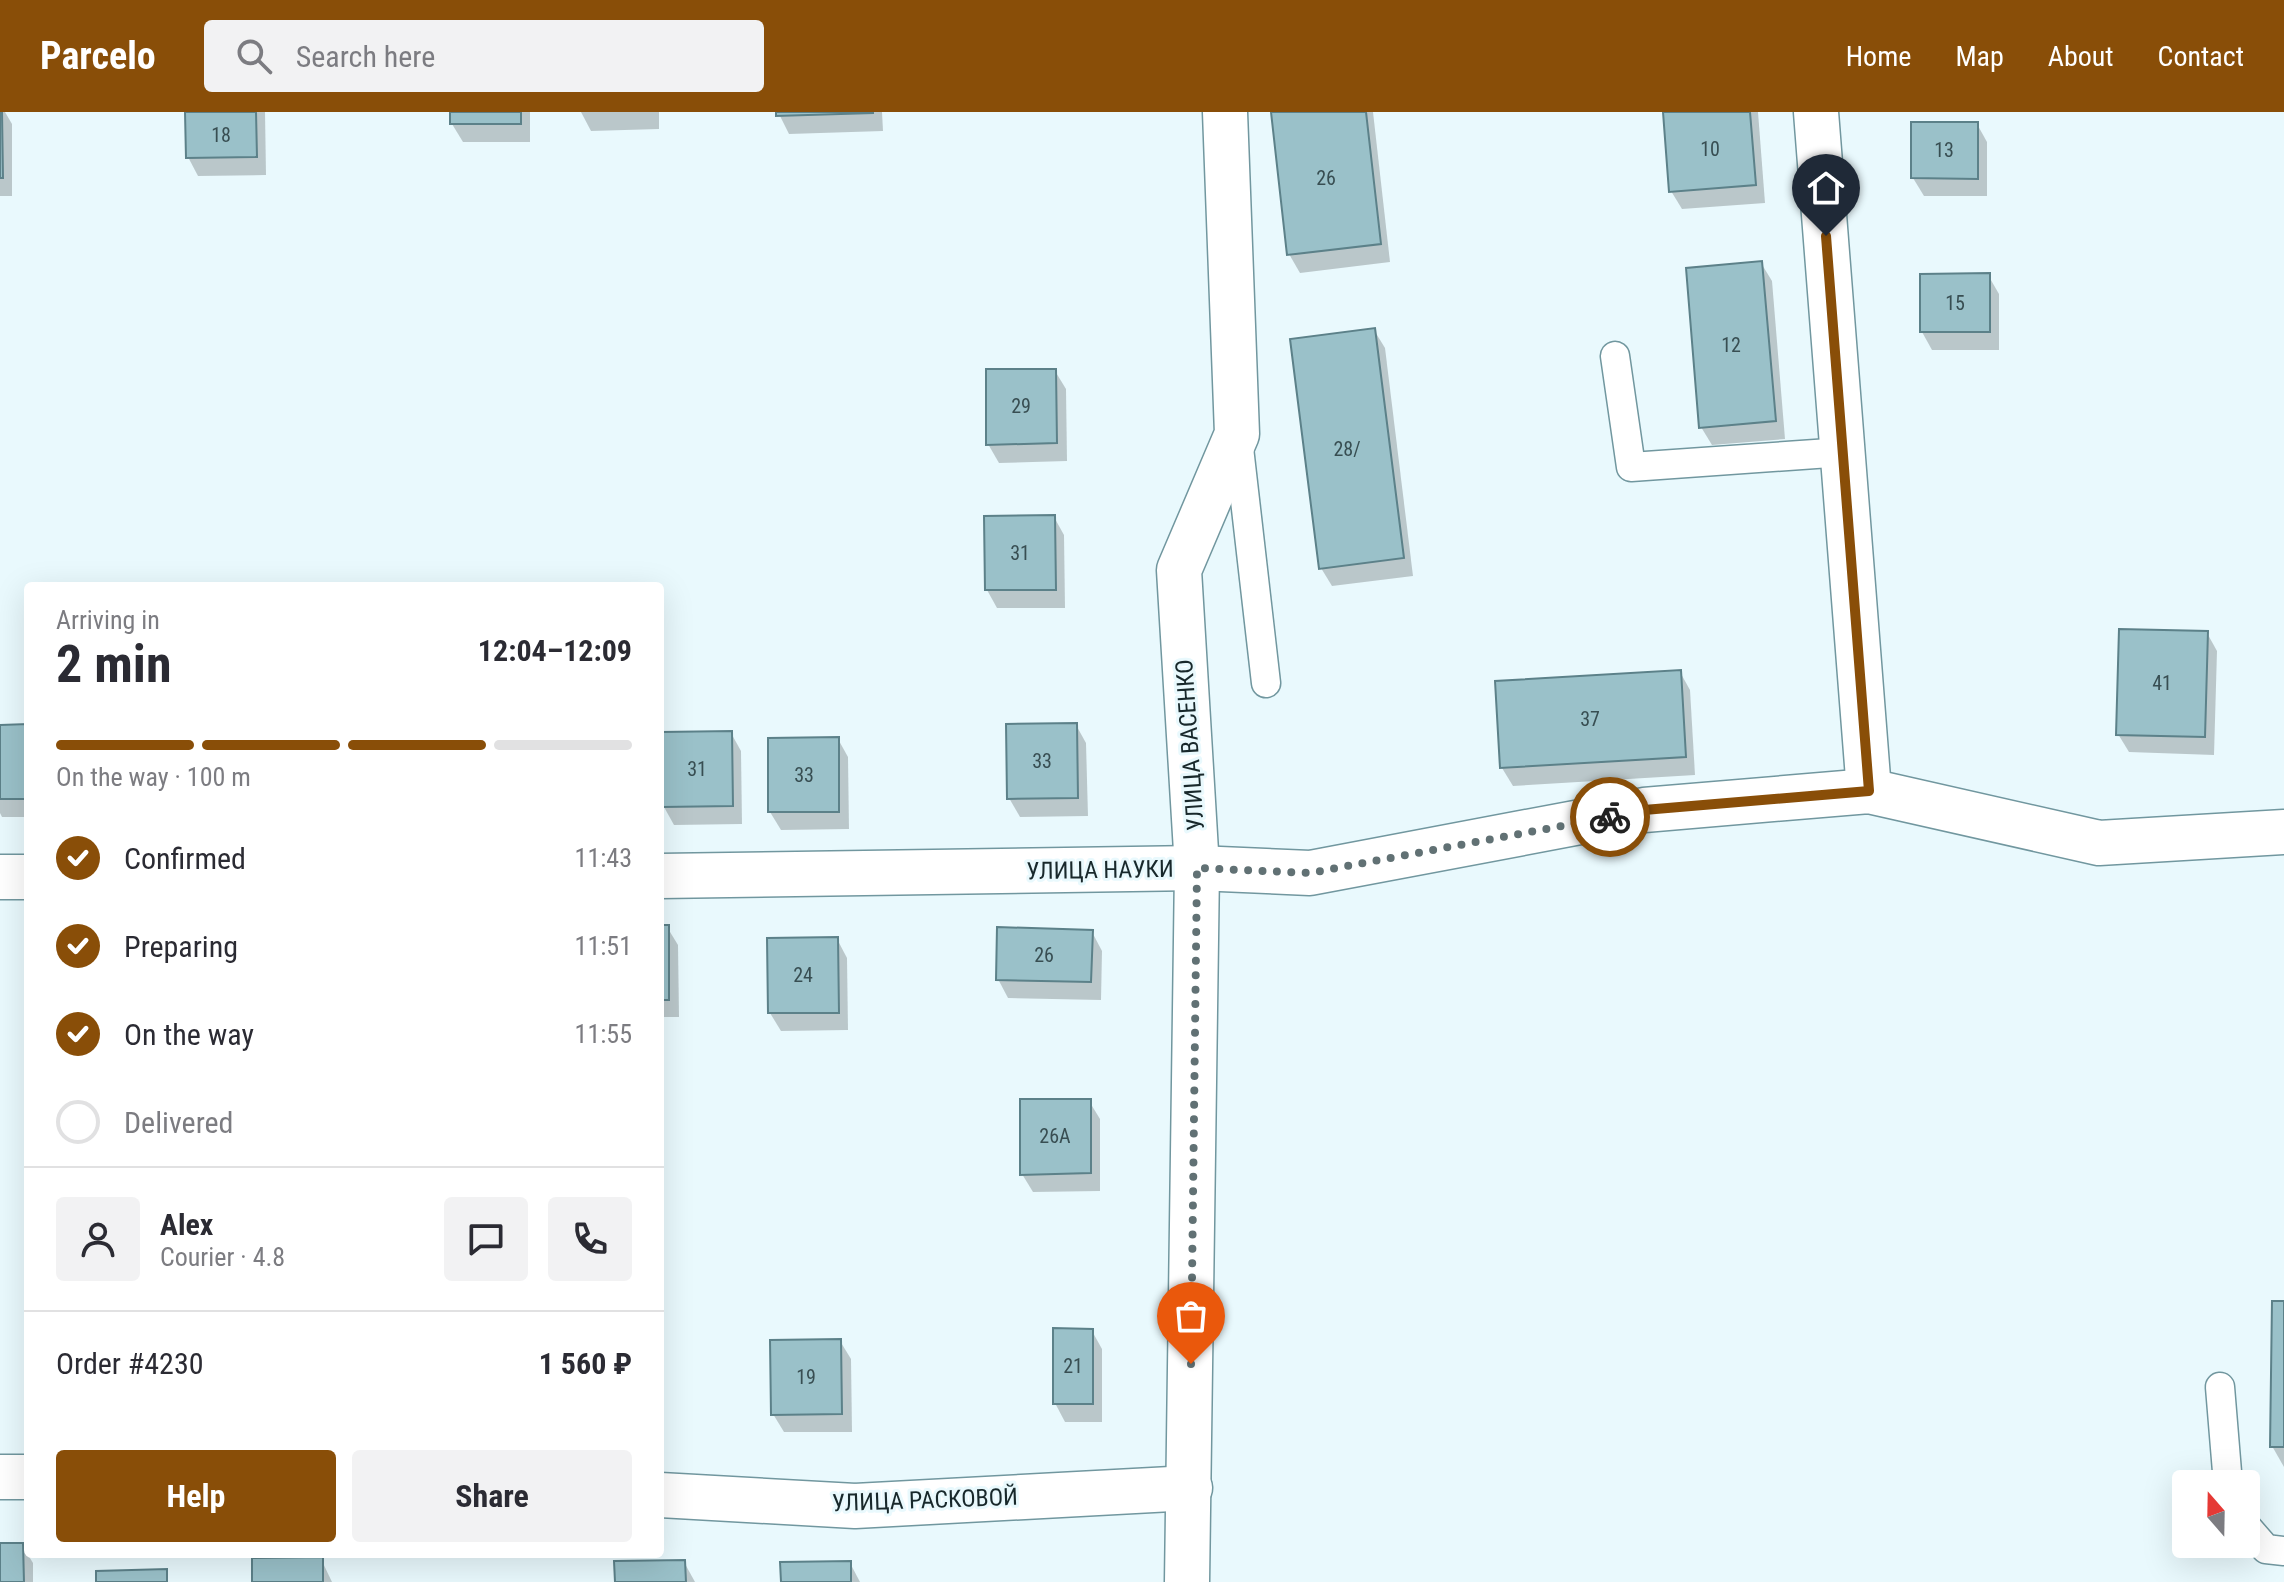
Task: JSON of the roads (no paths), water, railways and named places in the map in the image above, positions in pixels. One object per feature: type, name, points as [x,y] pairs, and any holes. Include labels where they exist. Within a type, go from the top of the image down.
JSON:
[{"type":"street","name":"УЛИЦА ВАСЕНКО","points":[[1187,1582],[1197,868],[1179,570],[1237,434],[1225,112]]},
{"type":"street","points":[[1816,112],[1869,791]]},
{"type":"street","name":"УЛИЦА НАУКИ","points":[[664,876],[1197,868],[1310,873],[1644,810],[1869,791],[2099,843],[2284,832]]},
{"type":"street","points":[[0,877],[24,877]]},
{"type":"street","points":[[0,1477],[24,1477]]},
{"type":"street","name":"УЛИЦА РАСКОВОЙ","points":[[664,1495],[855,1506],[1190,1488]]},
{"type":"lane","points":[[1615,356],[1631,467],[1844,452]]},
{"type":"lane","points":[[1237,434],[1266,683]]},
{"type":"lane","points":[[2220,1387],[2227,1470]]},
{"type":"lane","points":[[2260,1542],[2266,1549],[2284,1551]]}]
